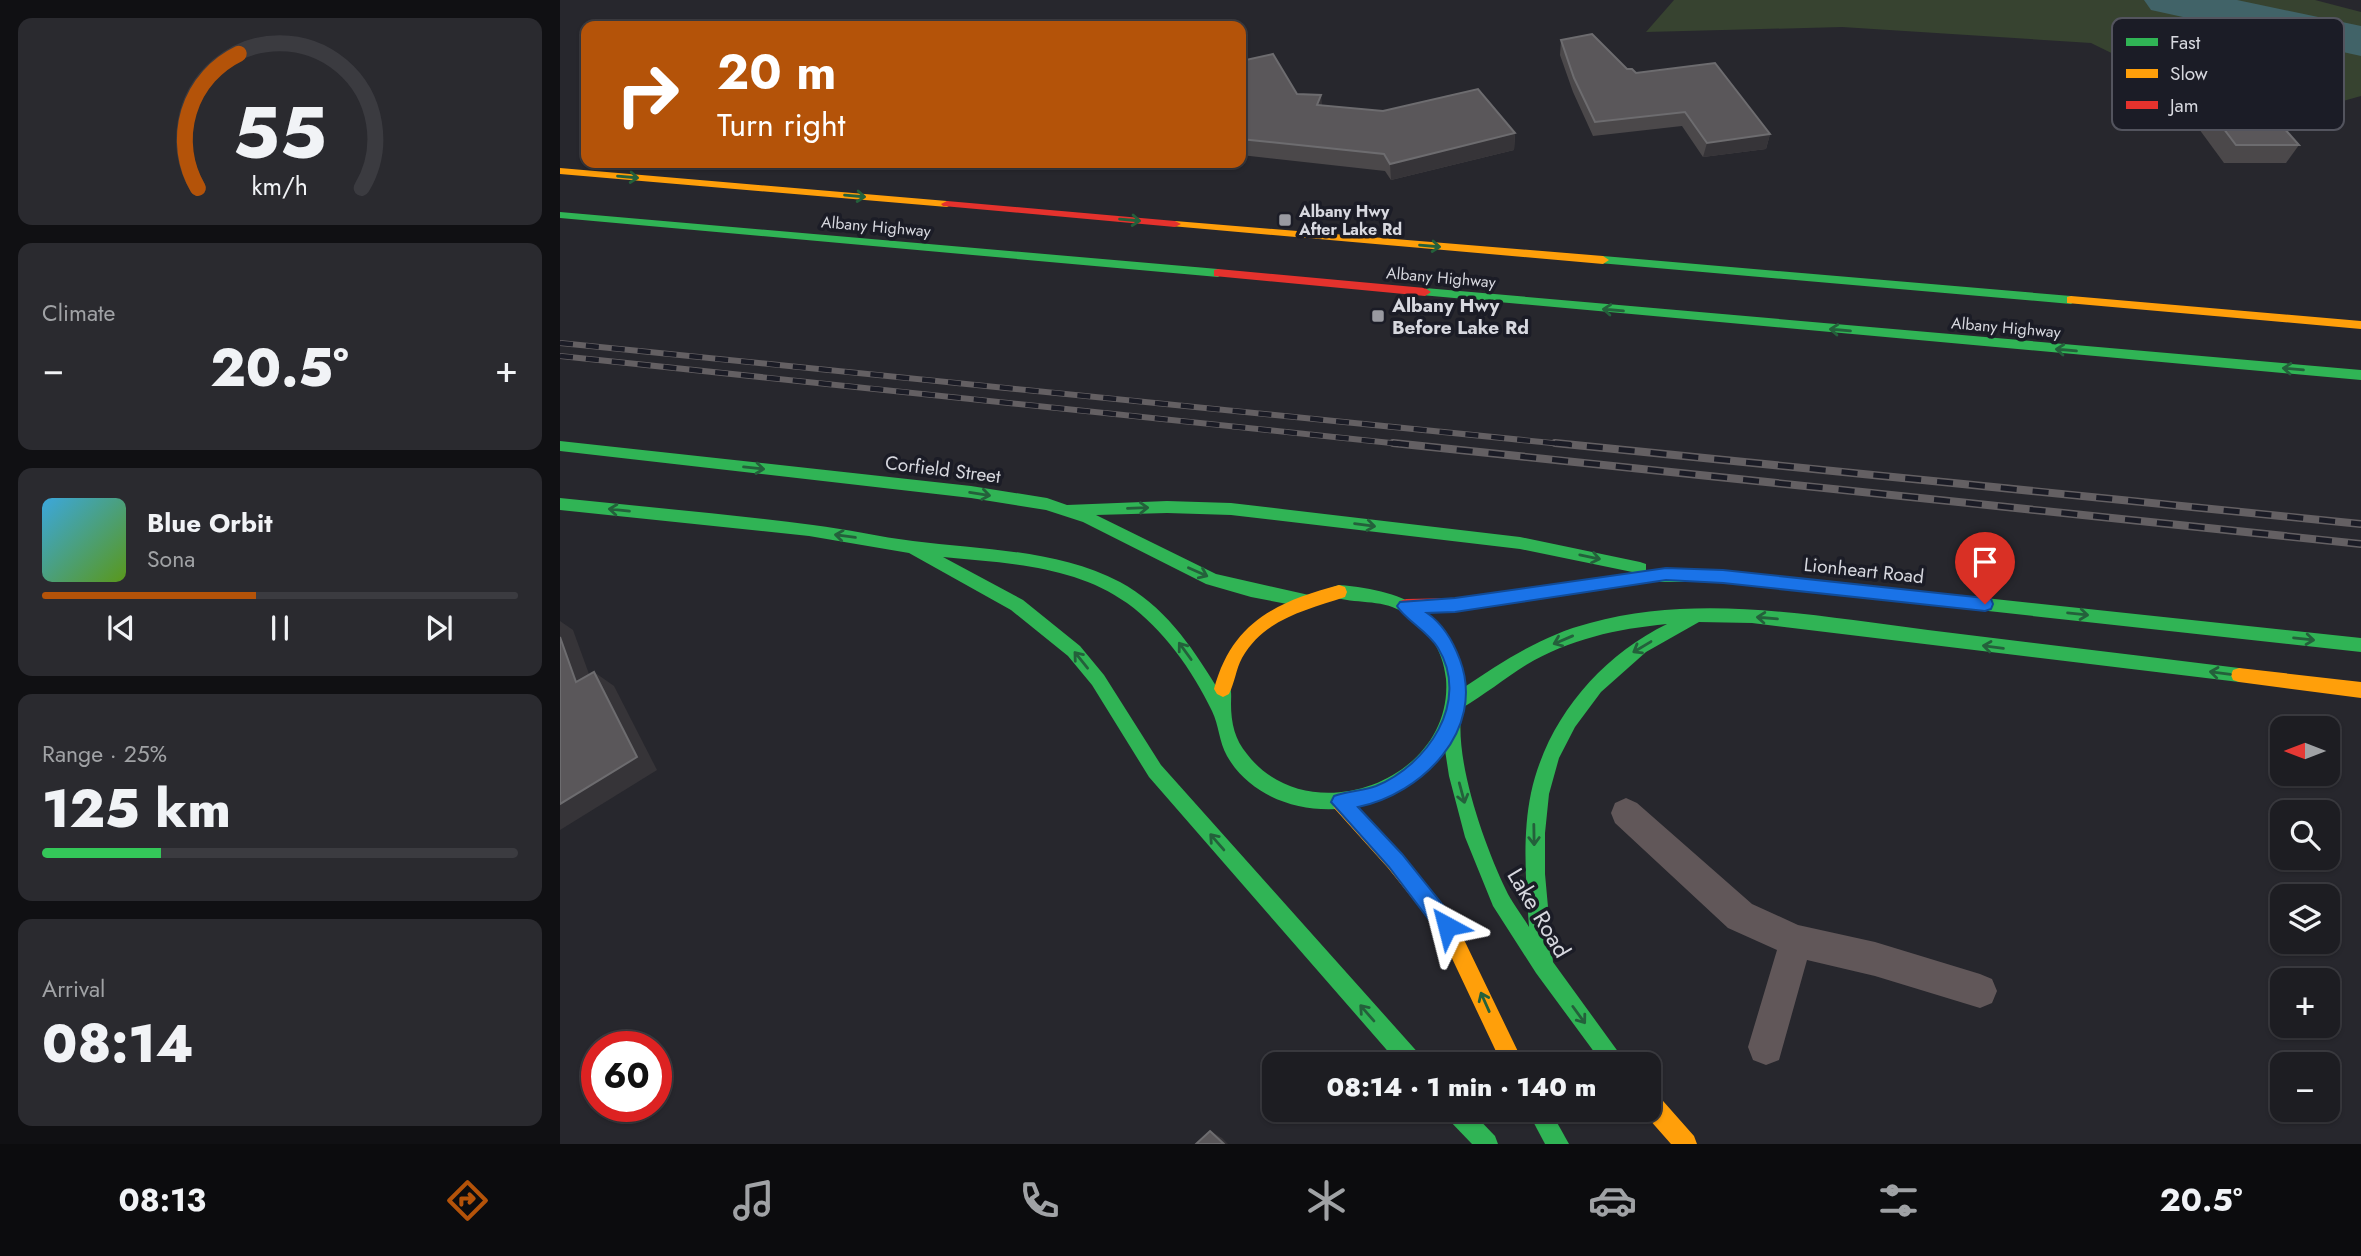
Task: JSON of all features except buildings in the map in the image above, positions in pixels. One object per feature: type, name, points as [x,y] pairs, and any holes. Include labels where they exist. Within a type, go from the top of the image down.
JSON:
[{"type":"main road","name":"Albany Highway","points":[[560,171],[1075,227],[2361,325]]},
{"type":"main road","name":"Albany Highway","points":[[560,215],[2361,375]]},
{"type":"main road","points":[[1054,260],[1075,227]]},
{"type":"main road","name":"Corfield Street","points":[[560,446],[971,492],[1070,510],[1155,549],[1202,575],[1257,593],[1303,600]]},
{"type":"main road","points":[[560,503],[847,536],[912,547],[1035,559],[1080,572],[1115,587],[1170,630],[1196,665],[1220,709],[1226,740],[1243,767],[1270,788],[1304,800],[1341,802],[1376,795],[1409,778],[1434,755],[1451,726],[1457,702],[1456,672],[1446,646],[1429,623],[1406,606],[1373,595],[1339,593],[1303,600],[1276,612],[1254,630],[1236,653],[1224,678],[1220,709]]},
{"type":"main road","points":[[1070,510],[1167,507],[1231,509],[1520,543],[1666,574]]},
{"type":"main road","points":[[912,547],[1017,605],[1074,651],[1098,680],[1155,771],[1402,1052]]},
{"type":"main road","name":"Lionheart Road","points":[[1406,606],[1455,605],[1666,574],[1750,579],[2361,645]]},
{"type":"main road","points":[[1457,702],[1531,653],[1583,631],[1641,618],[1701,613],[1780,619],[2361,690]]},
{"type":"main road","points":[[1543,966],[1534,823],[1540,773],[1559,730],[1580,701],[1634,652],[1701,613]]},
{"type":"main road","name":"Lake Road","points":[[1451,726],[1458,776],[1474,836],[1500,899],[1543,966],[1607,1052]]},
{"type":"main road","points":[[1341,802],[1395,861],[1447,926],[1507,1052]]},
{"type":"main road","points":[[1661,1116],[1686,1144]]},
{"type":"main road","points":[[1466,1122],[1487,1144]]},
{"type":"main road","points":[[1545,1122],[1558,1144]]},
{"type":"lane","points":[[1626,813],[1740,916],[1796,941],[1875,959],[1980,991]]},
{"type":"lane","points":[[1766,1047],[1796,941]]},
{"type":"green space","points":[[1674,0],[2315,0],[2361,12],[2361,96],[2344,101],[2344,18],[2112,18],[2112,53],[2091,43],[1842,27],[1646,32]]},
{"type":"waterway","points":[[2168,0],[2253,18]]},
{"type":"waterway","points":[[2344,37],[2361,41]]},
{"type":"railway","points":[[560,343],[1572,445]]},
{"type":"railway","points":[[560,356],[1410,445]]},
{"type":"railway","points":[[1393,443],[2361,544]]},
{"type":"railway","points":[[1555,443],[2361,524]]},
{"type":"traffic: fast","points":[[560,215],[1218,273]]},
{"type":"traffic: fast","points":[[1603,260],[2071,300]]},
{"type":"traffic: fast","points":[[1425,292],[2361,375]]},
{"type":"traffic: fast","points":[[560,446],[971,492],[1047,504],[1088,518],[1212,579],[1303,600]]},
{"type":"traffic: fast","points":[[560,504],[809,530],[912,547],[1015,558],[1066,568],[1114,587],[1148,610],[1176,640],[1220,709]]},
{"type":"traffic: fast","points":[[1070,510],[1167,507],[1231,509],[1520,543],[1640,568]]},
{"type":"traffic: fast","points":[[912,547],[1017,605],[1074,651],[1098,680],[1155,771],[1402,1052]]},
{"type":"traffic: fast","points":[[1648,577],[1666,574],[1723,576],[2361,645]]},
{"type":"traffic: fast","points":[[1223,689],[1222,715],[1233,750],[1258,778],[1283,793],[1322,801],[1359,797],[1384,789],[1406,777],[1426,761],[1441,742],[1451,720],[1455,695],[1453,667],[1447,648],[1430,624],[1406,606],[1382,597],[1339,592]]},
{"type":"traffic: fast","points":[[1457,702],[1521,660],[1555,642],[1592,629],[1672,616],[1712,615],[1793,620],[2239,675]]},
{"type":"traffic: fast","points":[[1543,966],[1536,874],[1536,833],[1540,794],[1550,757],[1568,721],[1595,686],[1640,647],[1693,618]]},
{"type":"traffic: fast","points":[[1451,726],[1458,776],[1474,837],[1500,899],[1543,966],[1607,1052]]},
{"type":"traffic: fast","points":[[1466,1122],[1487,1144]]},
{"type":"traffic: fast","points":[[1545,1122],[1558,1144]]},
{"type":"traffic: slow","points":[[560,171],[947,204]]},
{"type":"traffic: slow","points":[[1175,224],[1603,260]]},
{"type":"traffic: slow","points":[[2071,300],[2361,325]]},
{"type":"traffic: slow","points":[[1223,689],[1228,668],[1237,650],[1265,622],[1300,604],[1339,592]]},
{"type":"traffic: slow","points":[[2239,675],[2361,690]]},
{"type":"traffic: slow","points":[[1341,802],[1395,861],[1447,926],[1507,1052]]},
{"type":"traffic: slow","points":[[1661,1116],[1686,1144]]},
{"type":"traffic: jam","points":[[947,204],[1175,224]]},
{"type":"traffic: jam","points":[[1218,273],[1425,292]]},
{"type":"traffic: jam","points":[[1406,606],[1455,605],[1648,577]]},
{"type":"place","name":"Albany Hwy After Lake Rd","points":[[1285,220]]},
{"type":"place","name":"Albany Hwy Before Lake Rd","points":[[1378,316]]},
{"type":"route","points":[[1447,926],[1395,861],[1341,802],[1376,795],[1409,778],[1434,755],[1451,726],[1457,702],[1456,672],[1446,646],[1429,623],[1406,606],[1455,605],[1666,574],[1723,576],[1985,604]]}]
